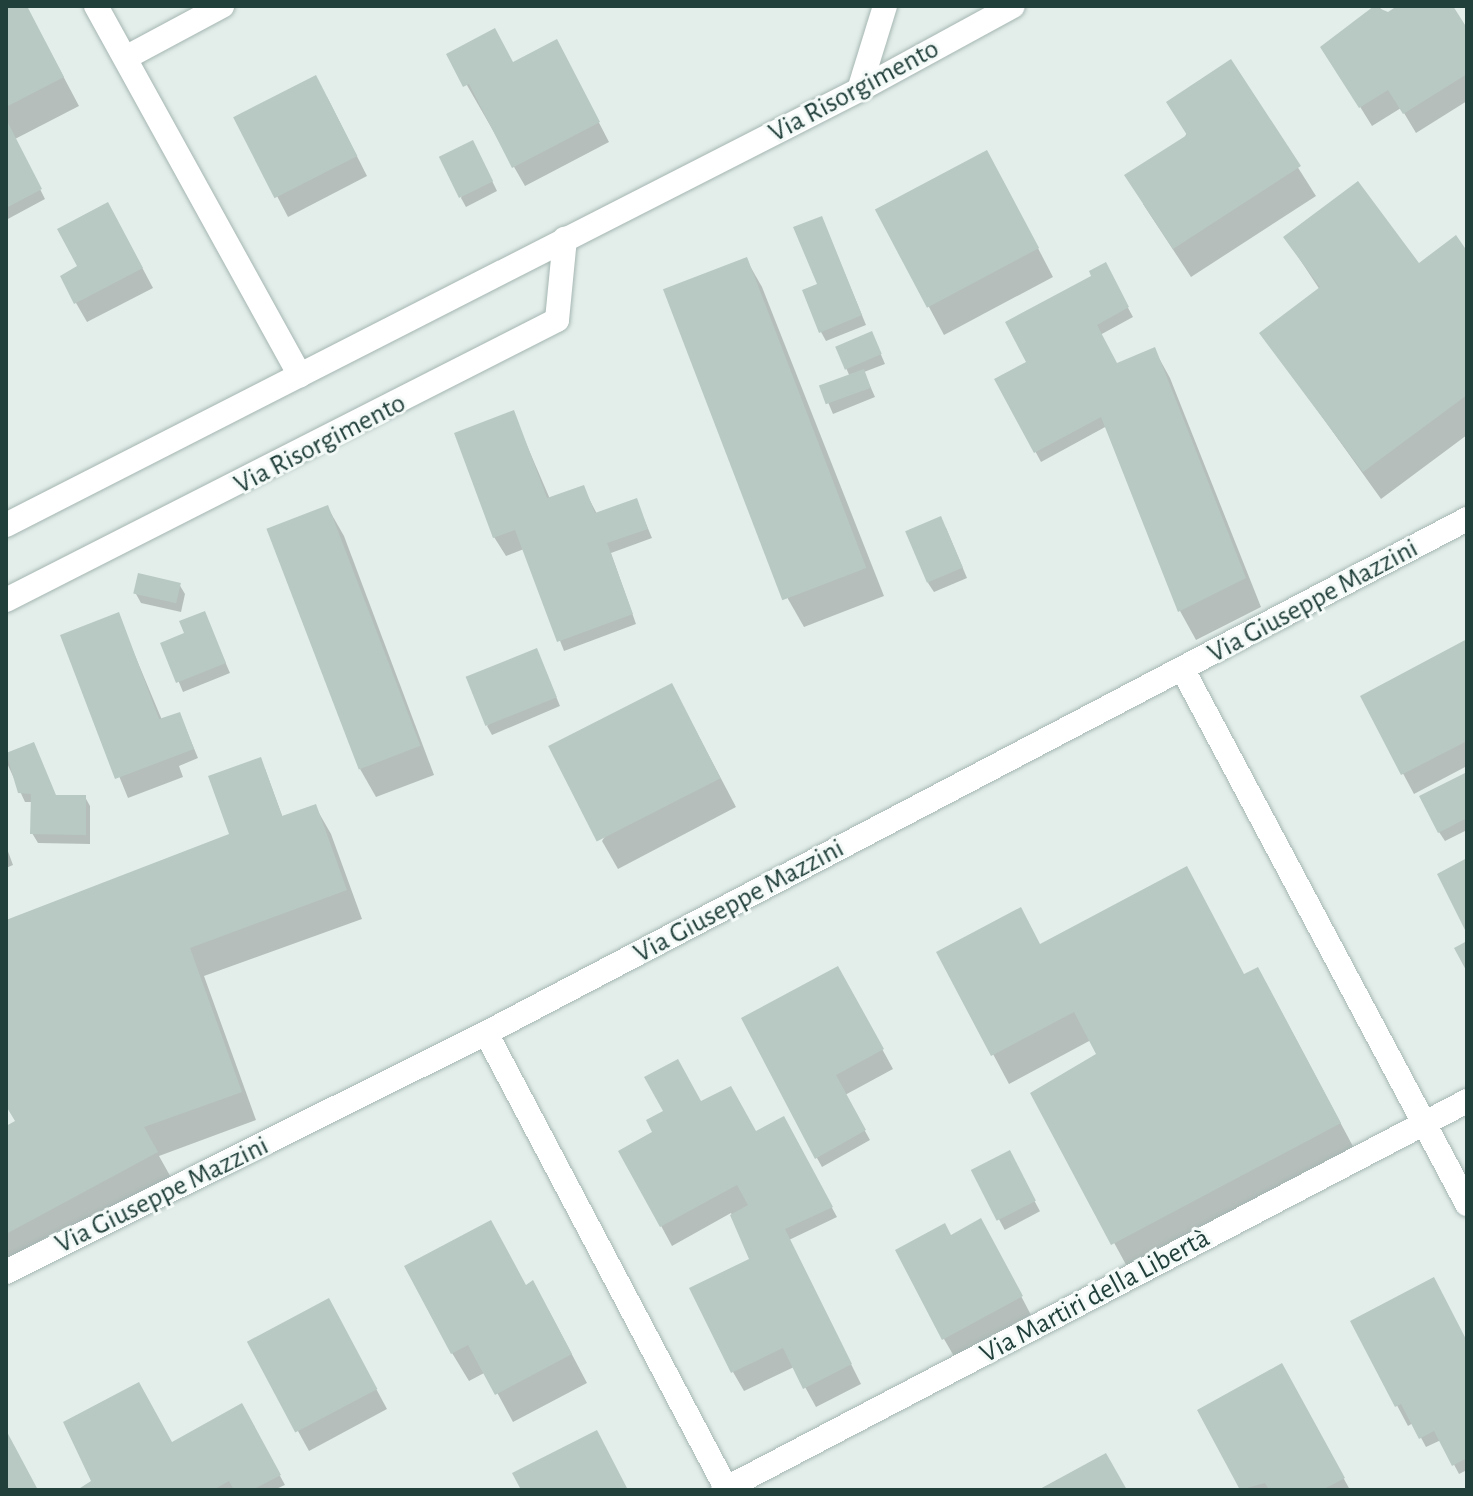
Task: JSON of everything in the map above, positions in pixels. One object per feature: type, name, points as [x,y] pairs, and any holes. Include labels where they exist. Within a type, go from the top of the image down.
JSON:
[{"type":"street","points":[[96,6],[127,57],[300,375]]},
{"type":"street","points":[[127,57],[222,6]]},
{"type":"street","points":[[859,90],[885,6]]},
{"type":"street","name":"Via Risorgimento","points":[[6,525],[859,90],[1013,6]]},
{"type":"street","name":"Via Risorgimento","points":[[6,600],[557,320],[565,238]]},
{"type":"street","name":"Via Giuseppe Mazzini","points":[[6,1272],[486,1033],[1467,519]]},
{"type":"street","points":[[1183,670],[1422,1125],[1467,1204]]},
{"type":"street","points":[[486,1033],[726,1489]]},
{"type":"street","name":"Via Martiri della Libertà","points":[[726,1489],[1467,1101]]},
{"type":"building","points":[[6,6],[27,6],[64,77],[6,107]]},
{"type":"building","points":[[1374,6],[1388,12],[1397,6],[1453,6],[1467,28],[1467,74],[1403,114],[1388,90],[1359,108],[1320,47]]},
{"type":"building","points":[[495,28],[513,62],[557,39],[600,122],[512,168],[469,84],[463,87],[446,54]]},
{"type":"building","points":[[1231,59],[1301,166],[1173,249],[1124,175],[1187,135],[1166,102]]},
{"type":"building","points":[[316,75],[357,156],[274,198],[233,117]]},
{"type":"building","points":[[6,119],[42,189],[6,208]]},
{"type":"building","points":[[473,140],[493,181],[459,198],[439,157]]},
{"type":"building","points":[[987,150],[1039,248],[927,308],[875,210]]},
{"type":"building","points":[[1358,181],[1419,263],[1456,235],[1467,251],[1467,395],[1363,472],[1259,333],[1320,287],[1283,237]]},
{"type":"building","points":[[108,202],[143,268],[74,304],[60,276],[77,266],[57,229]]},
{"type":"building","points":[[822,216],[862,315],[819,333],[802,290],[817,284],[793,227]]},
{"type":"building","points":[[747,257],[866,568],[782,600],[663,289]]},
{"type":"building","points":[[1106,262],[1129,307],[1097,325],[1117,363],[1155,347],[1246,578],[1178,612],[1101,417],[1034,453],[994,379],[1026,362],[1005,322],[1091,276],[1089,271]]},
{"type":"building","points":[[872,331],[882,354],[845,370],[835,347]]},
{"type":"building","points":[[864,369],[871,388],[826,404],[819,385]]},
{"type":"building","points":[[514,410],[547,498],[584,485],[595,513],[637,498],[648,529],[607,543],[633,614],[557,642],[515,530],[493,538],[454,433]]},
{"type":"building","points":[[328,505],[420,746],[359,770],[266,529]]},
{"type":"building","points":[[941,516],[963,568],[927,583],[905,531]]},
{"type":"building","points":[[138,573],[181,583],[176,603],[133,593]]},
{"type":"building","points":[[205,611],[226,663],[176,683],[160,643],[184,633],[179,621]]},
{"type":"building","points":[[119,612],[159,719],[180,712],[194,749],[115,779],[60,635]]},
{"type":"building","points":[[1467,639],[1467,741],[1401,775],[1360,696]]},
{"type":"building","points":[[537,648],[557,697],[485,726],[466,677]]},
{"type":"building","points":[[672,683],[721,778],[597,841],[548,746]]},
{"type":"building","points":[[34,742],[56,795],[86,795],[86,835],[30,834],[31,794],[18,793],[6,753]]},
{"type":"building","points":[[261,757],[282,816],[316,804],[347,890],[190,948],[242,1092],[144,1127],[158,1152],[6,1234],[6,1126],[15,1121],[6,1106],[6,920],[229,834],[208,776]]},
{"type":"building","points":[[1467,772],[1467,818],[1438,833],[1419,796]]},
{"type":"building","points":[[1467,858],[1467,934],[1437,874]]},
{"type":"building","points":[[1187,866],[1244,974],[1258,967],[1341,1123],[1111,1245],[1030,1093],[1096,1054],[1074,1012],[991,1056],[936,952],[1021,907],[1040,944]]},
{"type":"building","points":[[1467,941],[1467,972],[1454,948]]},
{"type":"building","points":[[838,966],[884,1049],[836,1075],[866,1130],[815,1159],[741,1018]]},
{"type":"building","points":[[678,1059],[701,1101],[731,1086],[756,1131],[784,1116],[833,1207],[785,1229],[852,1364],[803,1389],[783,1348],[731,1373],[689,1288],[749,1259],[730,1215],[748,1205],[737,1185],[660,1227],[618,1151],[652,1132],[646,1120],[663,1111],[644,1077]]},
{"type":"building","points":[[1010,1150],[1036,1201],[997,1221],[971,1170]]},
{"type":"building","points":[[981,1218],[1023,1296],[942,1340],[895,1250],[945,1223],[951,1235]]},
{"type":"building","points":[[491,1220],[526,1285],[533,1280],[572,1354],[495,1395],[468,1345],[451,1354],[404,1266]]},
{"type":"building","points":[[1434,1277],[1467,1341],[1467,1458],[1452,1466],[1434,1431],[1419,1439],[1401,1404],[1395,1407],[1350,1321]]},
{"type":"building","points":[[329,1298],[377,1389],[295,1433],[247,1342]]},
{"type":"building","points":[[1282,1363],[1345,1478],[1322,1490],[1269,1490],[1265,1483],[1240,1490],[1197,1410]]},
{"type":"building","points":[[139,1382],[172,1442],[242,1403],[281,1475],[252,1490],[234,1490],[229,1481],[213,1490],[77,1490],[91,1481],[63,1422]]},
{"type":"building","points":[[6,1430],[38,1490],[6,1490]]},
{"type":"building","points":[[597,1430],[628,1490],[521,1490],[512,1473]]},
{"type":"building","points":[[1106,1453],[1127,1490],[1038,1490]]}]
